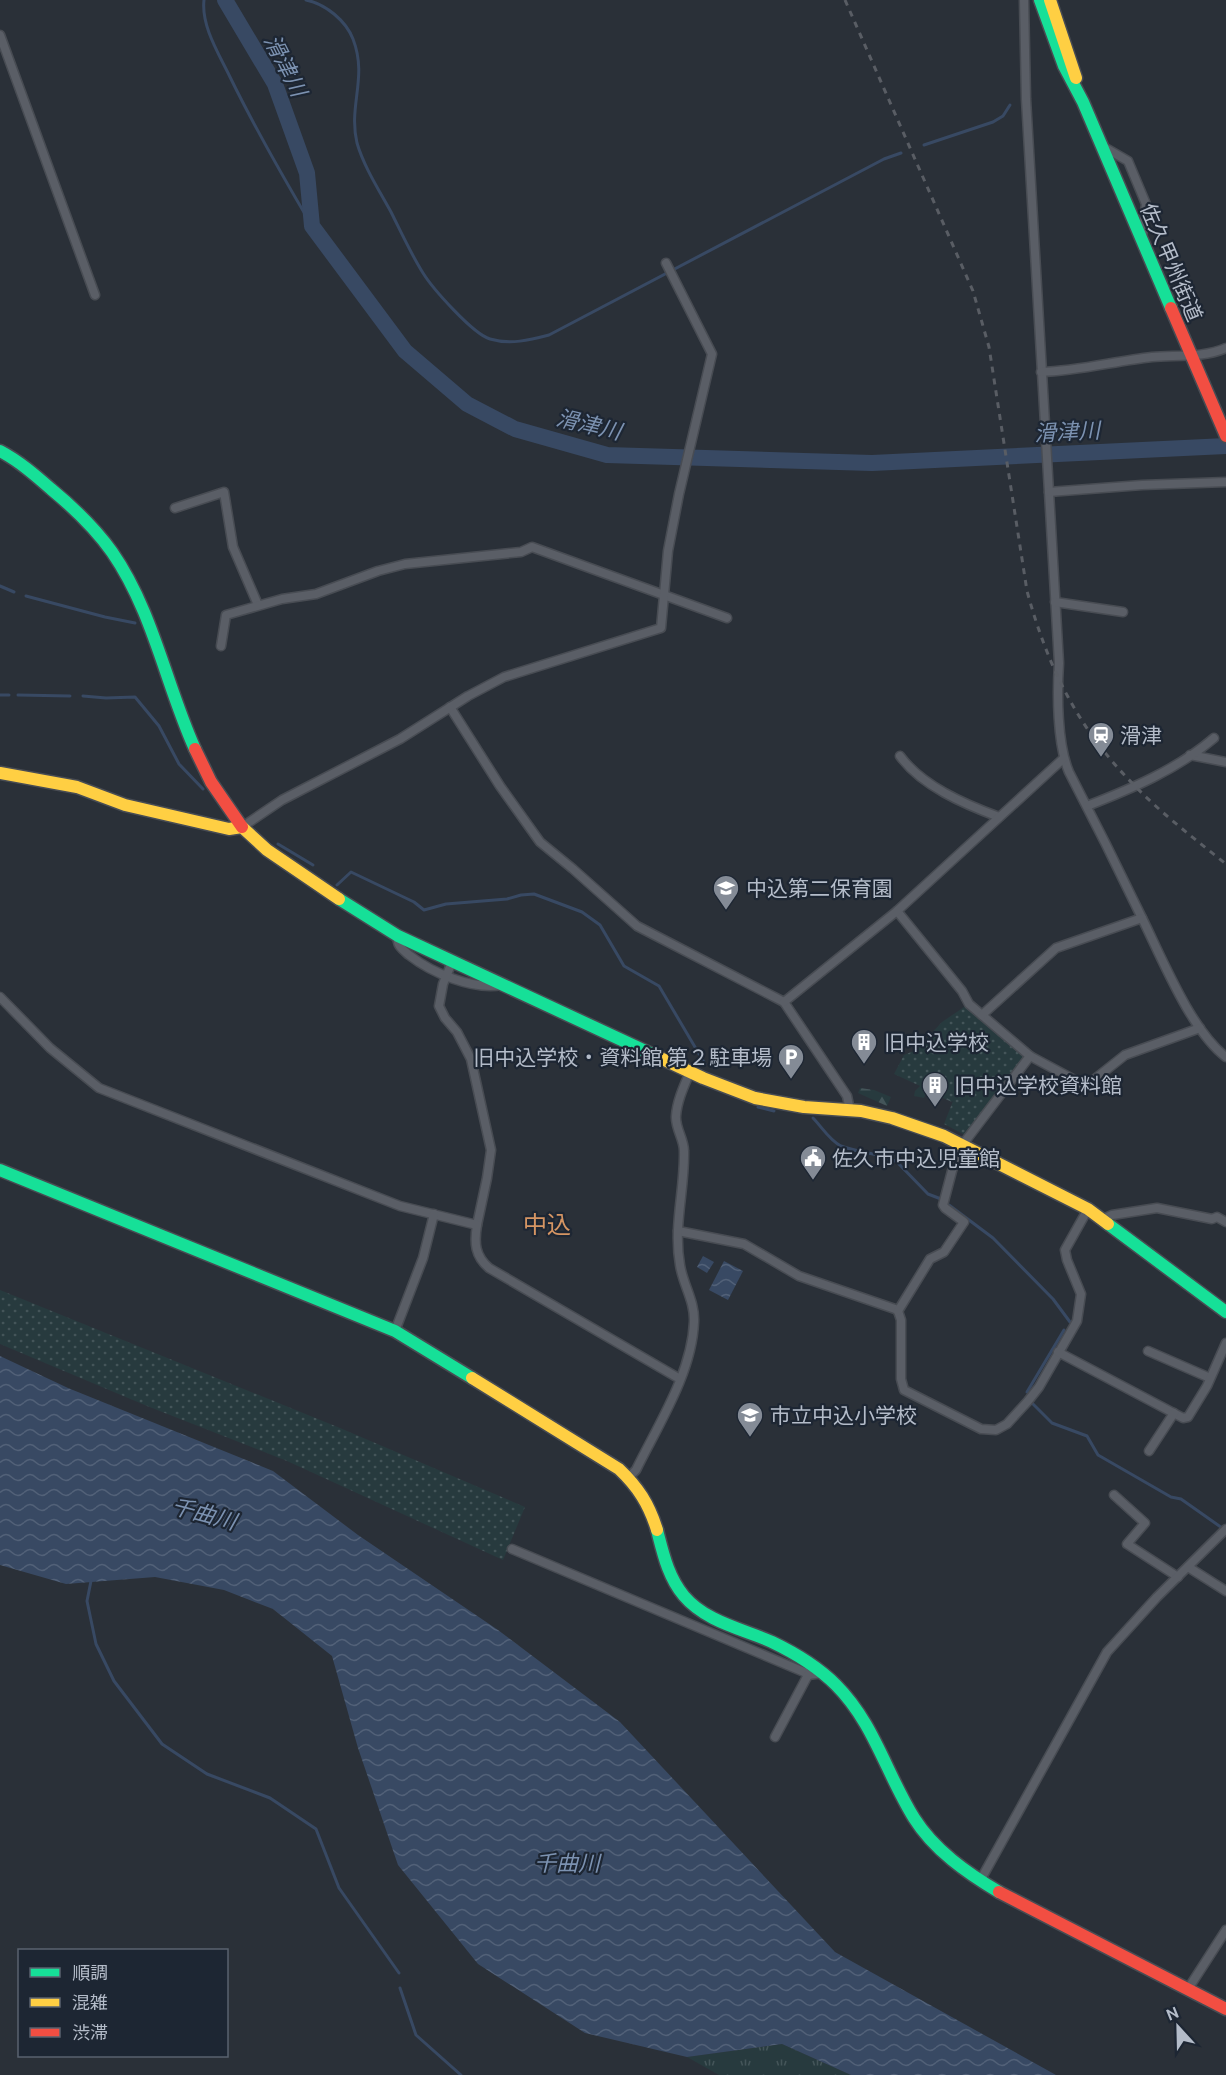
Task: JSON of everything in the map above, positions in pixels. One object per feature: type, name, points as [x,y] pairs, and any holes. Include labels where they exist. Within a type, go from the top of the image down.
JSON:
[{"type":"street","points":[[1024,0],[1025,80],[1059,663],[1058,694],[1064,758],[1170,975],[1200,1028],[1210,1042],[1226,1057]]},
{"type":"street","points":[[1032,0],[1064,66]]},
{"type":"street","name":"佐久甲州街道","points":[[1040,0],[1064,66],[1083,102],[1226,436]]},
{"type":"street","name":"佐久甲州街道","points":[[1050,0],[1072,62],[1083,102]]},
{"type":"street","points":[[0,35],[95,295]]},
{"type":"street","points":[[1102,146],[1128,161],[1146,204],[1141,239]]},
{"type":"street","points":[[0,772],[77,787],[125,806],[229,829],[242,827],[282,800],[400,740],[450,707],[504,677],[661,627],[668,551],[712,354],[667,265]]},
{"type":"street","points":[[1041,372],[1059,372],[1150,357],[1205,354],[1226,348]]},
{"type":"street","points":[[0,452],[22,465],[76,510],[88,521],[114,555],[138,600],[198,757],[213,785],[242,827],[267,850],[310,881],[398,936],[690,1072],[755,1098],[804,1107],[850,1110],[903,1120],[962,1144],[1089,1209],[1226,1312]]},
{"type":"street","points":[[1049,489],[1226,482]]},
{"type":"street","points":[[175,508],[224,492],[233,547],[258,606]]},
{"type":"street","points":[[221,646],[226,615],[282,599],[316,594],[378,571],[405,564],[521,552],[532,547],[727,618]]},
{"type":"street","points":[[1054,602],[1123,612]]},
{"type":"street","points":[[450,707],[500,786],[540,842],[637,926],[784,1002],[847,1096],[850,1110]]},
{"type":"street","points":[[1087,806],[1130,789],[1190,755],[1214,738]]},
{"type":"street","points":[[1190,755],[1226,762]]},
{"type":"street","points":[[900,756],[906,764],[946,793],[999,817]]},
{"type":"street","points":[[784,1002],[897,911],[1064,758]]},
{"type":"street","points":[[897,911],[962,991],[969,1004],[1030,1056],[1086,1086],[1125,1055],[1200,1028]]},
{"type":"street","points":[[982,1015],[1056,948],[1142,918]]},
{"type":"street","points":[[398,936],[399,947],[429,969],[481,986],[502,985]]},
{"type":"street","points":[[452,962],[445,976],[439,1006],[445,1018],[457,1032],[471,1059],[490,1150],[487,1178],[477,1225],[475,1249],[479,1259],[489,1269],[680,1380]]},
{"type":"street","points":[[0,997],[50,1048],[99,1088],[400,1206],[477,1225]]},
{"type":"street","points":[[898,1311],[930,1259],[944,1252],[964,1222],[944,1205],[957,1152],[1030,1056]]},
{"type":"street","points":[[629,1477],[636,1470],[680,1380],[689,1356],[694,1322],[693,1304],[680,1267],[678,1231],[684,1174],[684,1147],[677,1126],[676,1114],[682,1090],[690,1072]]},
{"type":"street","points":[[0,1170],[395,1331],[522,1408],[629,1477],[644,1494],[656,1521],[671,1575],[678,1588],[692,1604],[723,1622],[804,1658],[823,1673],[852,1702],[867,1722],[883,1751],[906,1805],[919,1825],[954,1863],[980,1881],[1226,2009]]},
{"type":"street","points":[[1103,1219],[1112,1215],[1157,1208],[1212,1219],[1218,1217],[1226,1222]]},
{"type":"street","points":[[678,1231],[744,1244],[799,1276],[890,1306],[898,1311],[901,1320],[901,1380],[904,1390],[981,1429],[996,1430],[1007,1424],[1039,1387],[1077,1321],[1081,1299],[1065,1250],[1089,1209]]},
{"type":"street","points":[[395,1331],[423,1258],[434,1214]]},
{"type":"street","points":[[1058,1352],[1183,1418],[1188,1417],[1207,1386],[1226,1343]]},
{"type":"street","points":[[1148,1351],[1210,1378]]},
{"type":"street","points":[[1149,1451],[1174,1413]]},
{"type":"street","points":[[1114,1495],[1145,1523],[1127,1544],[1178,1577]]},
{"type":"street","points":[[980,1881],[1107,1652],[1224,1531]]},
{"type":"street","points":[[512,1549],[759,1652],[808,1675],[823,1673]]},
{"type":"street","points":[[1188,1568],[1226,1590]]},
{"type":"street","points":[[775,1737],[808,1675]]},
{"type":"street","points":[[1188,1989],[1226,1930]]},
{"type":"green space","points":[[967,1005],[1023,1051],[1024,1057],[965,1135],[944,1124],[953,1101],[894,1074],[904,1055],[916,1050],[942,1022]]},
{"type":"green space","points":[[922,1084],[930,1090],[933,1089],[954,1099],[952,1102],[927,1091],[924,1098],[914,1096],[915,1091]]},
{"type":"green space","points":[[860,1088],[874,1090],[891,1097],[887,1106],[858,1093]]},
{"type":"green space","points":[[0,1290],[340,1428],[525,1507],[503,1560],[287,1461],[147,1406],[0,1344]]},
{"type":"green space","points":[[782,2044],[851,2075],[719,2075],[687,2057]]},
{"type":"water","points":[[703,1256],[714,1262],[707,1273],[697,1267]]},
{"type":"water","points":[[724,1261],[743,1271],[728,1300],[709,1290]]},
{"type":"water","name":"千曲川","points":[[0,1356],[68,1388],[273,1471],[358,1535],[498,1630],[620,1722],[835,1952],[1056,2075],[851,2075],[782,2044],[687,2057],[585,2033],[478,1964],[398,1865],[358,1748],[332,1656],[273,1609],[224,1590],[155,1577],[66,1584],[0,1565]]},
{"type":"waterway","points":[[204,0],[205,20],[216,49],[259,134],[312,226]]},
{"type":"waterway","name":"滑津川","points":[[225,0],[275,84],[307,173],[312,226],[405,351],[467,404],[515,429],[607,455],[872,463],[1226,446]]},
{"type":"waterway","points":[[306,0],[328,9],[346,26],[353,39],[359,66],[355,116],[357,143],[368,170],[414,258],[444,300],[474,329],[497,341],[512,342],[549,335],[884,159],[901,153]]},
{"type":"waterway","points":[[924,145],[993,122],[1003,116],[1010,105]]},
{"type":"waterway","points":[[0,586],[14,592]]},
{"type":"waterway","points":[[26,596],[135,623]]},
{"type":"waterway","points":[[0,695],[9,695]]},
{"type":"waterway","points":[[18,695],[70,696]]},
{"type":"waterway","points":[[83,696],[135,697],[159,726],[179,764],[203,789]]},
{"type":"waterway","points":[[278,844],[313,865]]},
{"type":"waterway","points":[[337,885],[351,872],[414,902],[424,910],[446,904],[507,899],[534,894],[582,912],[600,925],[624,966],[659,986],[705,1064]]},
{"type":"waterway","points":[[758,1107],[774,1111]]},
{"type":"waterway","points":[[813,1118],[837,1144],[897,1162],[928,1194],[941,1199]]},
{"type":"waterway","points":[[949,1205],[993,1238],[1053,1299],[1070,1322]]},
{"type":"waterway","points":[[1027,1392],[1064,1330]]},
{"type":"waterway","points":[[1033,1404],[1052,1423],[1087,1436],[1098,1455],[1171,1497],[1181,1499],[1225,1530]]},
{"type":"waterway","points":[[91,1581],[87,1601],[96,1644],[114,1681],[162,1744],[207,1774],[270,1798],[316,1829],[339,1888],[399,1973]]},
{"type":"waterway","points":[[400,1988],[416,2035],[461,2075]]},
{"type":"railway","points":[[845,0],[973,291],[989,347],[1027,591],[1055,672],[1081,720],[1115,764],[1157,807],[1226,864]]},
{"type":"traffic: fast","points":[[1040,0],[1064,66],[1083,102],[1171,308]]},
{"type":"traffic: fast","points":[[0,451],[14,459],[68,503],[112,552],[149,623],[195,749]]},
{"type":"traffic: fast","points":[[339,899],[398,936],[656,1056]]},
{"type":"traffic: fast","points":[[0,1170],[395,1331],[472,1378]]},
{"type":"traffic: fast","points":[[1108,1224],[1226,1312]]},
{"type":"traffic: fast","points":[[657,1530],[670,1573],[684,1596],[714,1619],[781,1646],[829,1678],[860,1715],[904,1801],[922,1830],[952,1860],[999,1892]]},
{"type":"traffic: slow","points":[[1050,0],[1076,78]]},
{"type":"traffic: slow","points":[[0,773],[77,787],[125,805],[229,829],[242,827],[267,850],[339,899]]},
{"type":"traffic: slow","points":[[656,1056],[703,1078],[755,1098],[804,1107],[861,1111],[892,1118],[944,1136],[1088,1209],[1108,1224]]},
{"type":"traffic: slow","points":[[472,1378],[619,1469],[642,1496],[657,1530]]},
{"type":"traffic: jam","points":[[1171,308],[1226,436]]},
{"type":"traffic: jam","points":[[195,749],[211,782],[242,827]]},
{"type":"traffic: jam","points":[[999,1892],[1226,2009]]},
{"type":"place","name":"滑津","points":[[1101,758]]},
{"type":"place","name":"中込第二保育園","points":[[726,911]]},
{"type":"place","name":"旧中込学校","points":[[864,1065]]},
{"type":"place","name":"旧中込学校・資料館 第２駐車場","points":[[791,1080]]},
{"type":"place","name":"旧中込学校資料館","points":[[935,1108]]},
{"type":"place","name":"佐久市中込児童館","points":[[813,1181]]},
{"type":"place","name":"市立中込小学校","points":[[750,1438]]},
{"type":"district","name":"中込","points":[[547,1224]]}]
